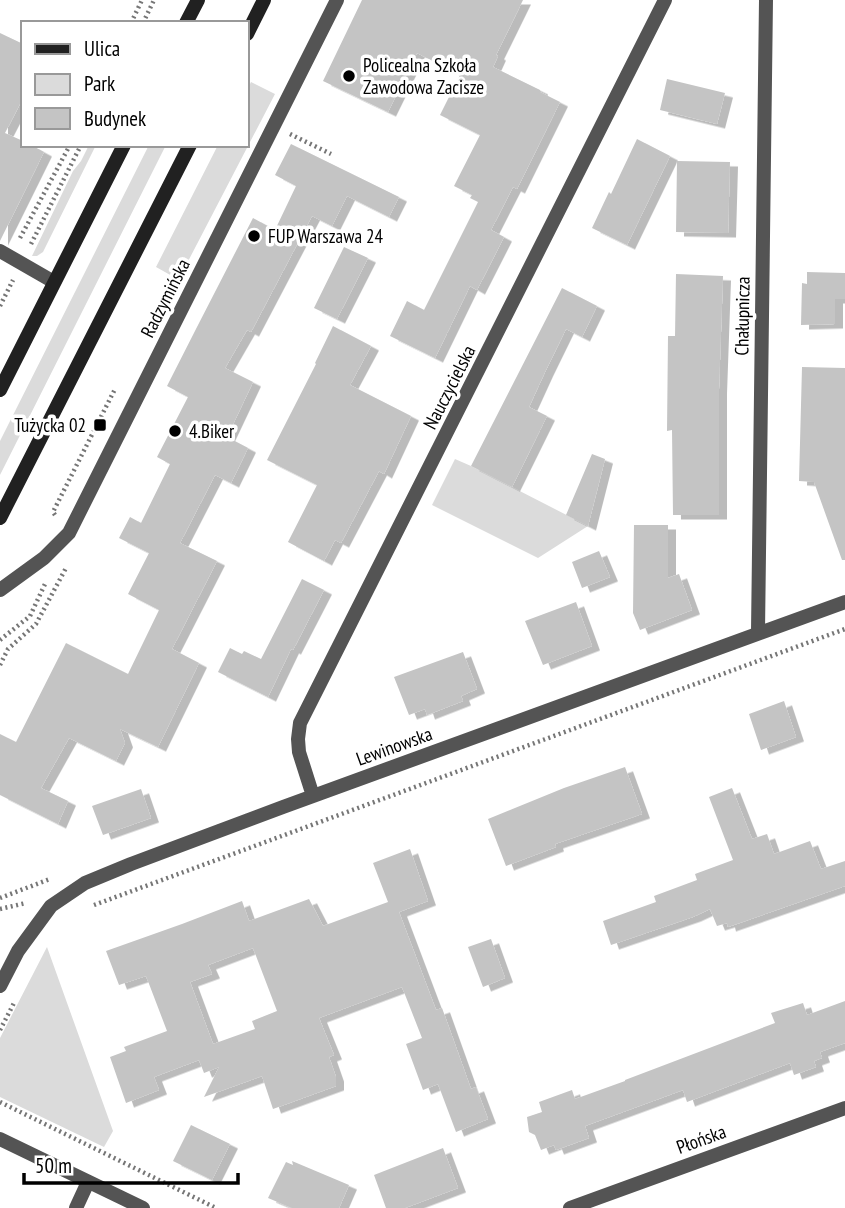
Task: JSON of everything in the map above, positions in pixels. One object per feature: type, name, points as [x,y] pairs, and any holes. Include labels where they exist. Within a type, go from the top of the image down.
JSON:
[{"type":"main road","points":[[187,21],[198,0]]},
{"type":"main road","points":[[248,32],[264,0]]},
{"type":"main road","points":[[0,390],[123,147]]},
{"type":"main road","points":[[0,518],[189,147]]},
{"type":"street","name":"Radzymińska","points":[[0,590],[44,558],[69,533],[337,0]]},
{"type":"street","name":"Nauczycielska","points":[[313,796],[299,752],[300,723],[665,0]]},
{"type":"street","name":"Chałupnicza","points":[[758,632],[766,0]]},
{"type":"street","points":[[10,257],[54,282]]},
{"type":"street","name":"Lewinowska","points":[[0,986],[18,951],[51,906],[85,883],[313,796],[845,602]]},
{"type":"street","name":"Płońska","points":[[570,1208],[845,1108]]},
{"type":"street","points":[[0,1139],[143,1208]]},
{"type":"street","points":[[76,1208],[88,1182]]},
{"type":"path","points":[[132,21],[142,0]]},
{"type":"path","points":[[144,21],[154,0]]},
{"type":"path","points":[[274,126],[331,154]]},
{"type":"path","points":[[10,257],[69,147]]},
{"type":"path","points":[[10,257],[80,147]]},
{"type":"path","points":[[0,640],[30,615],[46,584],[49,567],[44,558]]},
{"type":"path","points":[[94,905],[845,629]]},
{"type":"path","points":[[0,909],[36,901]]},
{"type":"path","points":[[0,1030],[17,996]]},
{"type":"path","points":[[0,1102],[216,1208]]},
{"type":"green space","points":[[251,82],[275,94],[248,146],[248,88]]},
{"type":"green space","points":[[88,147],[95,147],[43,252],[32,256],[73,171]]},
{"type":"green space","points":[[148,147],[165,147],[0,475],[0,441]]},
{"type":"green space","points":[[217,147],[247,147],[183,271],[181,281],[156,267]]},
{"type":"green space","points":[[455,459],[588,526],[538,558],[432,505]]},
{"type":"green space","points":[[47,947],[113,1131],[104,1147],[0,1097],[0,1038]]},
{"type":"building","points":[[362,0],[523,0],[496,55],[498,56],[493,67],[560,102],[517,189],[513,187],[491,230],[504,237],[477,290],[470,286],[435,358],[390,336],[407,301],[424,310],[478,202],[470,198],[472,195],[454,186],[480,135],[440,115],[460,75],[417,53],[388,112],[323,81]]},
{"type":"building","points":[[0,33],[21,43],[21,102],[5,133],[21,140],[21,147],[35,147],[44,152],[0,241]]},
{"type":"building","points":[[667,79],[725,93],[717,124],[660,110]]},
{"type":"building","points":[[637,139],[670,156],[627,245],[592,228]]},
{"type":"building","points":[[291,144],[399,197],[389,217],[347,196],[332,226],[312,216],[251,332],[247,330],[225,368],[253,382],[227,437],[248,448],[231,483],[215,475],[180,543],[217,561],[172,649],[199,663],[158,747],[120,729],[125,743],[116,761],[69,738],[41,788],[68,801],[58,824],[0,795],[0,734],[16,742],[66,643],[128,674],[159,610],[128,594],[149,553],[119,538],[130,517],[141,523],[170,464],[157,457],[188,397],[167,386],[253,218],[275,230],[296,186],[275,175]]},
{"type":"building","points":[[677,161],[730,162],[728,233],[676,232]]},
{"type":"building","points":[[344,247],[368,258],[337,319],[314,308]]},
{"type":"building","points":[[807,272],[845,273],[845,299],[835,299],[835,324],[801,325],[802,283],[807,284]]},
{"type":"building","points":[[676,274],[723,276],[719,389],[719,515],[673,515],[672,430],[667,431],[668,336],[675,336]]},
{"type":"building","points":[[562,288],[597,306],[582,337],[566,329],[545,372],[529,407],[547,416],[512,487],[471,466]]},
{"type":"building","points":[[333,326],[371,346],[350,385],[411,416],[384,474],[379,471],[341,543],[335,540],[324,561],[288,542],[317,485],[267,460]]},
{"type":"building","points":[[802,367],[845,368],[845,560],[842,560],[814,482],[799,481]]},
{"type":"building","points":[[592,454],[605,459],[588,526],[566,515]]},
{"type":"building","points":[[634,525],[668,525],[668,578],[679,574],[692,610],[640,630],[633,613]]},
{"type":"building","points":[[599,551],[610,577],[582,588],[572,562]]},
{"type":"building","points":[[302,579],[324,590],[268,697],[218,672],[230,648],[261,659]]},
{"type":"building","points":[[576,602],[592,646],[543,665],[525,621]]},
{"type":"building","points":[[463,652],[477,689],[461,696],[463,701],[427,715],[425,709],[409,715],[394,677]]},
{"type":"building","points":[[784,701],[796,737],[761,750],[749,714]]},
{"type":"building","points":[[625,767],[642,814],[555,844],[556,847],[506,866],[488,819]]},
{"type":"building","points":[[732,788],[752,839],[767,834],[774,854],[810,841],[821,869],[845,861],[845,886],[728,927],[727,923],[717,926],[710,909],[611,945],[603,921],[656,902],[654,896],[697,880],[695,874],[733,860],[709,797]]},
{"type":"building","points":[[141,789],[151,818],[103,835],[92,806]]},
{"type":"building","points":[[410,849],[428,901],[399,912],[436,1010],[442,1008],[471,1089],[476,1087],[488,1119],[456,1132],[438,1084],[423,1090],[406,1044],[422,1038],[402,987],[319,1018],[334,1055],[329,1057],[336,1077],[336,1086],[273,1109],[262,1076],[204,1097],[219,1067],[204,1073],[199,1060],[154,1077],[159,1090],[126,1103],[110,1057],[126,1051],[124,1047],[167,1031],[146,976],[119,985],[106,951],[242,901],[249,921],[309,899],[323,926],[388,902],[373,863]],"holes":[[[253,948],[277,1011],[252,1021],[255,1029],[213,1044],[190,982],[212,974],[208,965]]]},
{"type":"building","points":[[491,939],[505,978],[483,987],[468,947]]},
{"type":"building","points":[[845,1001],[845,1043],[820,1052],[822,1058],[814,1061],[816,1067],[794,1075],[790,1063],[687,1102],[683,1090],[585,1126],[589,1138],[556,1150],[554,1145],[541,1150],[535,1135],[529,1132],[527,1117],[542,1112],[539,1102],[572,1090],[575,1099],[625,1081],[775,1023],[771,1013],[803,1003],[807,1015]]},
{"type":"building","points":[[191,1125],[230,1144],[212,1180],[173,1161]]},
{"type":"building","points":[[443,1148],[458,1188],[405,1208],[386,1208],[374,1175]]},
{"type":"building","points":[[292,1161],[349,1185],[339,1208],[292,1208],[268,1198],[286,1162],[293,1165]]},
{"type":"place","name":"Policealna Szkoła Zawodowa Zacisze","points":[[349,76]]},
{"type":"place","name":"FUP Warszawa 24","points":[[254,236]]},
{"type":"place","name":"Tużycka 02","points":[[100,425]]},
{"type":"place","name":"4.Biker","points":[[175,431]]}]
